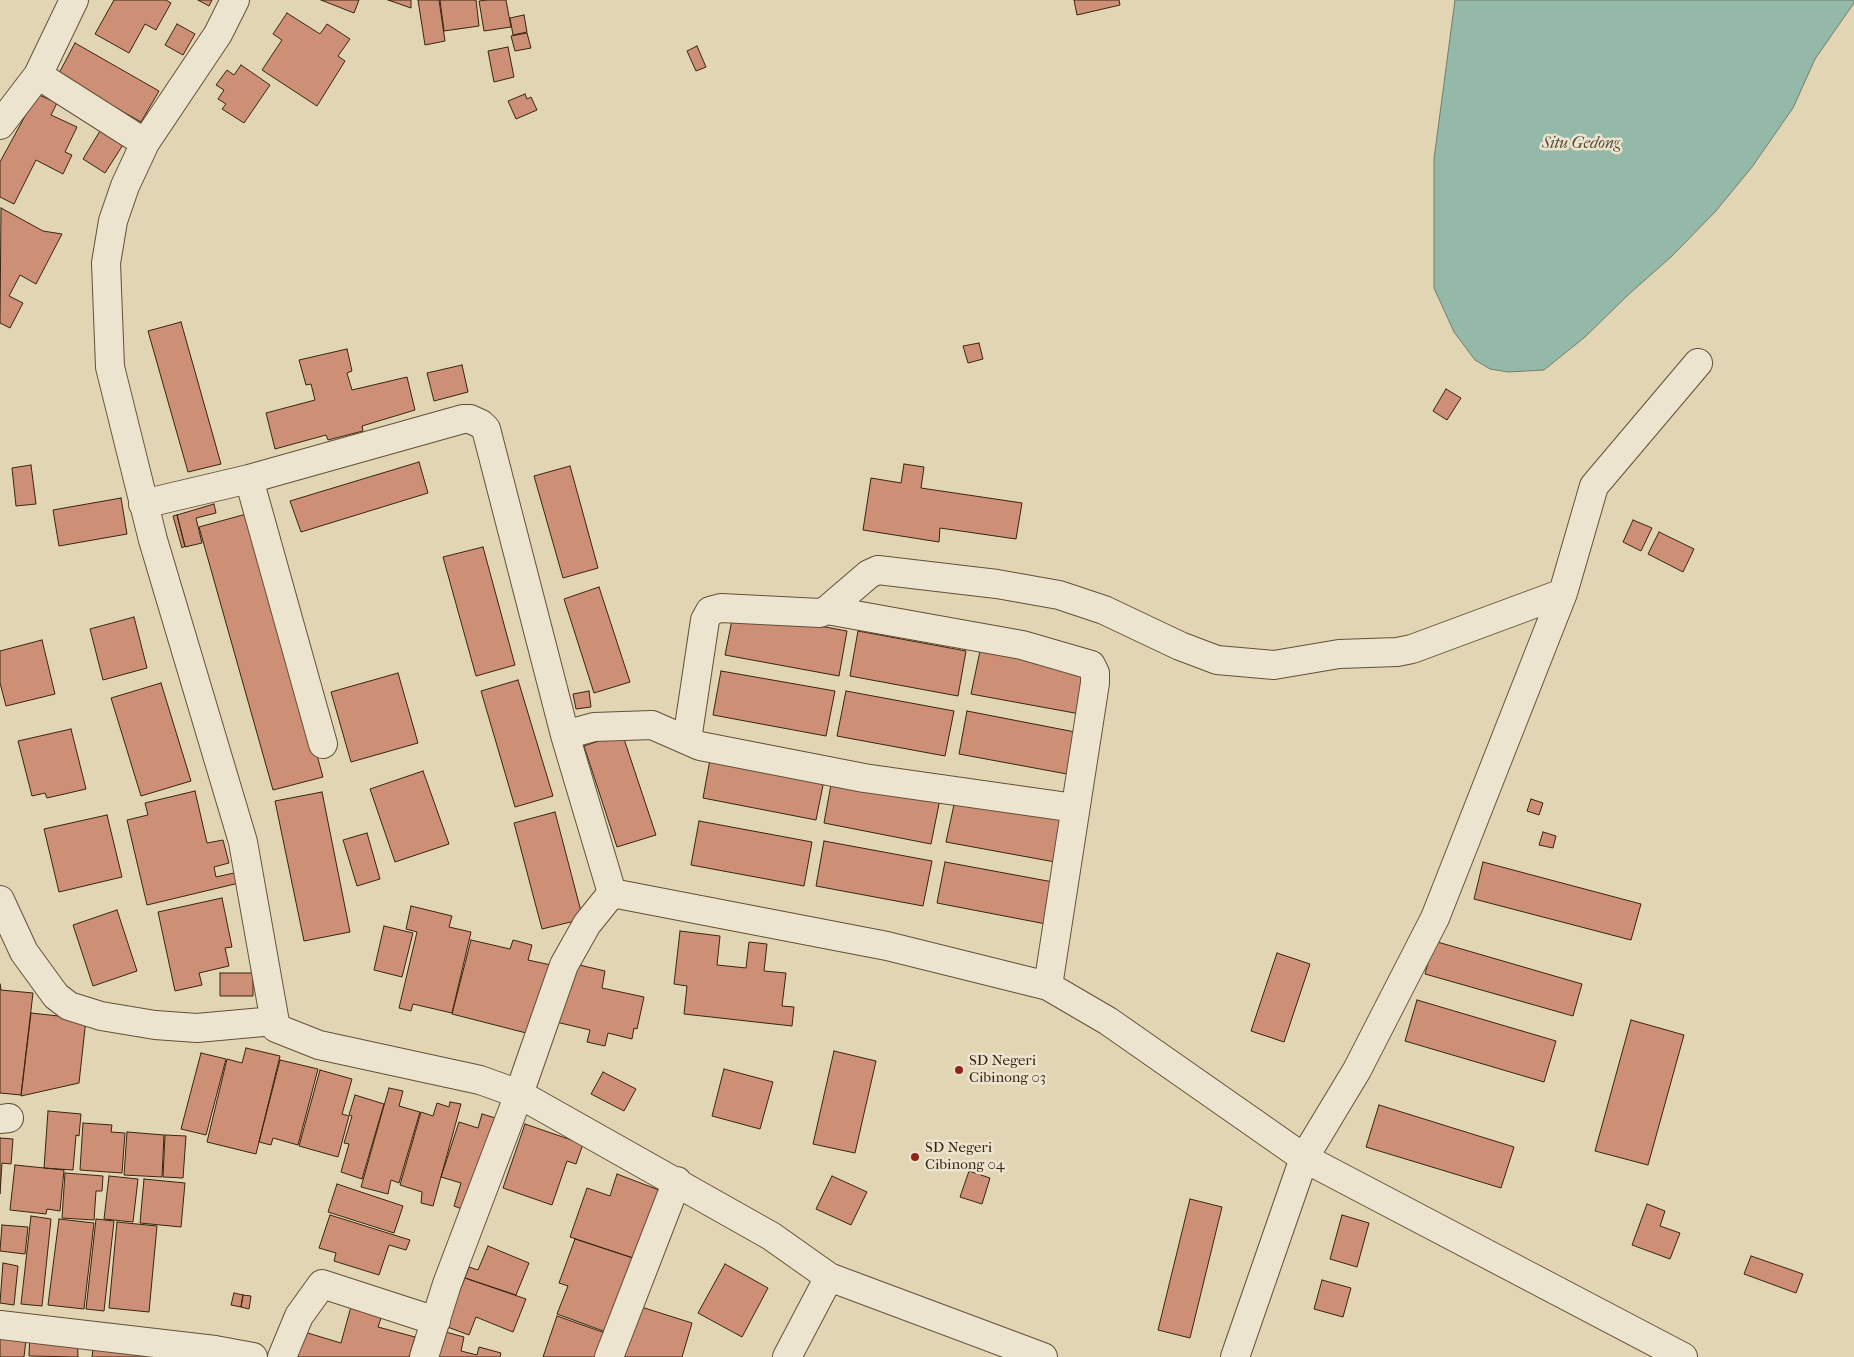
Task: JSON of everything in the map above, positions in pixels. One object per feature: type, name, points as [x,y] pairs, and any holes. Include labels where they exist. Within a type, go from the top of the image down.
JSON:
[{"type":"street","points":[[0,125],[38,75],[74,0]]},
{"type":"street","points":[[235,0],[218,34],[145,143],[124,186],[113,220],[106,263],[110,367],[144,504],[243,842],[276,1028],[319,1045],[480,1080],[519,1094],[677,1181],[771,1236],[828,1277],[1043,1357]]},
{"type":"street","points":[[38,75],[145,143]]},
{"type":"street","points":[[1235,1357],[1304,1158],[1357,1070],[1435,918],[1563,594],[1594,486],[1698,363]]},
{"type":"street","points":[[144,504],[249,479],[463,419],[470,419],[481,424],[486,429],[565,735],[612,893]]},
{"type":"street","points":[[249,479],[323,744]]},
{"type":"street","points":[[827,610],[874,572],[881,570],[905,572],[997,584],[1059,595],[1104,610],[1180,646],[1217,660],[1274,665],[1339,654],[1397,652],[1412,649],[1563,594]]},
{"type":"street","points":[[687,740],[705,620],[710,611],[721,608],[814,613],[827,610],[1022,645],[1090,665],[1095,672],[1095,683],[1048,986]]},
{"type":"street","points":[[565,735],[594,727],[652,725],[700,746],[864,778],[1075,808]]},
{"type":"street","points":[[612,893],[849,938],[1048,986],[1108,1021],[1304,1158],[1683,1357]]},
{"type":"street","points":[[424,1357],[447,1284],[519,1094],[564,965],[587,924],[612,893]]},
{"type":"street","points":[[0,900],[24,952],[56,996],[69,1006],[101,1016],[155,1026],[197,1028],[274,1021]]},
{"type":"street","points":[[609,1357],[677,1181]]},
{"type":"street","points":[[787,1357],[828,1277]]},
{"type":"street","points":[[282,1357],[299,1316],[322,1284],[436,1321]]},
{"type":"street","points":[[0,1325],[205,1348],[252,1357]]},
{"type":"water","name":"Situ Gedong","points":[[1455,0],[1854,0],[1854,3],[1815,59],[1793,108],[1752,167],[1715,212],[1672,256],[1585,337],[1544,370],[1508,372],[1490,369],[1475,360],[1454,332],[1434,288],[1434,159]]},
{"type":"building","points":[[114,0],[166,0],[171,3],[156,30],[145,24],[129,53],[95,34]]},
{"type":"building","points":[[198,0],[212,0],[209,6]]},
{"type":"building","points":[[321,0],[359,0],[354,13]]},
{"type":"building","points":[[388,0],[411,0],[411,8]]},
{"type":"building","points":[[418,0],[439,0],[445,41],[425,45]]},
{"type":"building","points":[[440,0],[476,0],[479,26],[444,31]]},
{"type":"building","points":[[506,0],[511,27],[484,31],[479,1]]},
{"type":"building","points":[[1074,0],[1119,0],[1120,5],[1077,15]]},
{"type":"building","points":[[287,13],[320,34],[327,24],[350,39],[338,56],[345,61],[317,106],[262,70],[282,40],[273,34]]},
{"type":"building","points":[[524,15],[527,32],[513,35],[510,18]]},
{"type":"building","points":[[177,24],[195,34],[183,55],[165,45]]},
{"type":"building","points":[[527,33],[531,48],[515,51],[511,36]]},
{"type":"building","points":[[75,43],[159,91],[141,122],[58,75]]},
{"type":"building","points":[[697,46],[706,67],[696,71],[687,51]]},
{"type":"building","points":[[508,47],[514,77],[494,82],[488,51]]},
{"type":"building","points":[[241,65],[270,85],[244,123],[222,109],[226,104],[218,99],[224,90],[216,85],[227,70],[234,75]]},
{"type":"building","points":[[37,94],[57,103],[51,115],[77,127],[65,152],[72,155],[63,174],[36,160],[14,204],[0,197],[0,162]]},
{"type":"building","points":[[525,94],[527,99],[531,97],[537,110],[516,119],[508,101]]},
{"type":"building","points":[[103,126],[126,140],[105,173],[83,159]]},
{"type":"building","points":[[1,208],[43,231],[62,234],[36,284],[20,275],[9,296],[23,303],[10,328],[0,323]]},
{"type":"building","points":[[181,322],[221,464],[188,472],[148,331]]},
{"type":"building","points":[[979,343],[983,359],[968,363],[963,346]]},
{"type":"building","points":[[347,349],[352,371],[347,373],[352,390],[407,377],[415,410],[362,426],[363,431],[328,440],[326,435],[275,449],[266,413],[315,400],[311,384],[306,385],[299,360]]},
{"type":"building","points":[[462,365],[468,392],[434,401],[427,373]]},
{"type":"building","points":[[1446,389],[1461,398],[1447,420],[1433,411]]},
{"type":"building","points":[[419,462],[428,493],[301,532],[290,501]]},
{"type":"building","points":[[904,464],[924,467],[921,488],[1022,503],[1016,539],[940,528],[939,542],[863,530],[871,478],[901,483]]},
{"type":"building","points":[[31,465],[36,504],[16,506],[12,468]]},
{"type":"building","points":[[570,466],[598,568],[563,578],[534,476]]},
{"type":"building","points":[[121,498],[127,534],[59,546],[53,510]]},
{"type":"building","points":[[214,504],[216,513],[196,518],[202,543],[185,547],[177,515]]},
{"type":"building","points":[[250,513],[323,777],[273,790],[199,527]]},
{"type":"building","points":[[177,515],[185,546],[182,548],[173,516]]},
{"type":"building","points":[[1633,520],[1652,528],[1641,551],[1623,542]]},
{"type":"building","points":[[1659,532],[1694,549],[1683,572],[1648,554]]},
{"type":"building","points":[[483,547],[515,665],[476,676],[443,557]]},
{"type":"building","points":[[599,587],[630,682],[594,693],[564,599]]},
{"type":"building","points":[[734,610],[847,631],[839,676],[725,655]]},
{"type":"building","points":[[134,617],[147,668],[103,680],[90,629]]},
{"type":"building","points":[[858,631],[966,651],[958,696],[850,676]]},
{"type":"building","points":[[42,640],[55,694],[6,706],[0,683],[0,651]]},
{"type":"building","points":[[980,651],[1087,671],[1080,714],[971,694]]},
{"type":"building","points":[[721,671],[835,691],[826,736],[713,715]]},
{"type":"building","points":[[398,673],[418,743],[351,762],[331,692]]},
{"type":"building","points":[[518,680],[553,796],[515,807],[481,691]]},
{"type":"building","points":[[161,683],[191,781],[141,796],[111,698]]},
{"type":"building","points":[[589,691],[591,707],[576,709],[573,694]]},
{"type":"building","points":[[846,691],[954,711],[945,756],[837,736]]},
{"type":"building","points":[[967,711],[1075,732],[1067,774],[959,754]]},
{"type":"building","points":[[71,729],[86,789],[47,798],[45,793],[32,796],[18,741]]},
{"type":"building","points":[[622,733],[656,835],[617,847],[584,746]]},
{"type":"building","points":[[711,754],[825,775],[816,820],[703,798]]},
{"type":"building","points":[[423,771],[449,844],[395,862],[370,789]]},
{"type":"building","points":[[832,779],[940,799],[931,844],[824,823]]},
{"type":"building","points":[[195,791],[207,843],[223,840],[229,863],[214,867],[216,877],[234,873],[239,883],[147,905],[127,820],[148,815],[145,803]]},
{"type":"building","points":[[322,792],[350,932],[304,941],[275,801]]},
{"type":"building","points":[[1531,799],[1543,803],[1539,815],[1527,811]]},
{"type":"building","points":[[955,800],[1062,820],[1055,862],[946,842]]},
{"type":"building","points":[[555,812],[583,919],[542,929],[514,823]]},
{"type":"building","points":[[107,815],[122,877],[59,892],[44,829]]},
{"type":"building","points":[[699,821],[812,842],[804,886],[691,865]]},
{"type":"building","points":[[1543,832],[1556,836],[1553,848],[1539,845]]},
{"type":"building","points":[[367,833],[380,879],[357,886],[343,840]]},
{"type":"building","points":[[824,841],[932,861],[923,906],[816,886]]},
{"type":"building","points":[[945,862],[1053,882],[1046,924],[937,903]]},
{"type":"building","points":[[1483,862],[1641,904],[1631,940],[1474,899]]},
{"type":"building","points":[[222,898],[232,947],[225,948],[229,966],[199,973],[202,985],[175,991],[158,912]]},
{"type":"building","points":[[411,906],[452,916],[449,927],[471,932],[452,1013],[413,1004],[411,1011],[399,1008],[417,932],[406,929]]},
{"type":"building","points":[[117,910],[137,971],[93,986],[73,925]]},
{"type":"building","points":[[384,926],[413,933],[402,977],[374,970]]},
{"type":"building","points":[[680,931],[720,936],[717,965],[746,968],[749,942],[767,944],[764,971],[786,973],[782,1006],[794,1007],[792,1026],[684,1014],[687,986],[674,984]]},
{"type":"building","points":[[471,940],[510,949],[513,940],[532,945],[528,960],[551,965],[534,1035],[452,1014]]},
{"type":"building","points":[[1434,941],[1582,984],[1573,1016],[1425,974]]},
{"type":"building","points":[[1277,953],[1310,964],[1284,1042],[1251,1031]]},
{"type":"building","points":[[575,964],[605,971],[602,988],[644,997],[637,1029],[634,1028],[632,1039],[608,1033],[605,1046],[587,1042],[590,1030],[556,1022]]},
{"type":"building","points":[[220,973],[253,973],[253,996],[220,996]]},
{"type":"building","points":[[0,984],[1,990],[33,993],[21,1095],[0,1093]]},
{"type":"building","points":[[1417,1000],[1556,1041],[1544,1082],[1405,1041]]},
{"type":"building","points":[[31,1013],[86,1019],[79,1083],[21,1096]]},
{"type":"building","points":[[1631,1020],[1684,1035],[1648,1165],[1595,1151]]},
{"type":"building","points":[[246,1048],[280,1056],[256,1154],[207,1142],[227,1059],[242,1063]]},
{"type":"building","points":[[834,1051],[876,1061],[855,1153],[813,1144]]},
{"type":"building","points":[[201,1053],[226,1059],[206,1135],[181,1129]]},
{"type":"building","points":[[280,1060],[318,1069],[298,1145],[273,1138],[271,1145],[259,1142]]},
{"type":"building","points":[[724,1069],[773,1082],[760,1129],[712,1116]]},
{"type":"building","points":[[320,1070],[352,1079],[342,1114],[349,1116],[338,1157],[299,1146]]},
{"type":"building","points":[[603,1072],[636,1089],[624,1111],[591,1094]]},
{"type":"building","points":[[389,1088],[403,1091],[399,1106],[420,1112],[399,1183],[391,1180],[388,1194],[361,1187]]},
{"type":"building","points":[[355,1095],[384,1104],[362,1179],[341,1172],[349,1144],[344,1143],[352,1116],[349,1115]]},
{"type":"building","points":[[450,1102],[461,1104],[433,1206],[421,1203],[422,1192],[400,1185],[421,1112],[433,1116],[437,1103],[449,1107]]},
{"type":"building","points":[[1379,1105],[1514,1147],[1501,1188],[1366,1147]]},
{"type":"building","points":[[48,1111],[81,1114],[79,1136],[76,1135],[73,1170],[44,1168]]},
{"type":"building","points":[[482,1114],[499,1119],[470,1212],[454,1206],[461,1183],[441,1177],[459,1122],[478,1128]]},
{"type":"building","points":[[83,1123],[112,1125],[111,1132],[125,1133],[122,1173],[80,1170]]},
{"type":"building","points":[[525,1124],[583,1144],[576,1164],[567,1161],[552,1205],[503,1188]]},
{"type":"building","points":[[127,1132],[164,1135],[162,1177],[124,1175]]},
{"type":"building","points":[[165,1135],[186,1136],[183,1178],[163,1177]]},
{"type":"building","points":[[0,1138],[13,1139],[11,1164],[2,1163],[0,1194]]},
{"type":"building","points":[[15,1165],[64,1170],[60,1211],[47,1209],[46,1214],[10,1210]]},
{"type":"building","points":[[969,1171],[990,1178],[982,1204],[960,1197]]},
{"type":"building","points":[[65,1173],[103,1176],[102,1191],[96,1191],[94,1220],[62,1218]]},
{"type":"building","points":[[617,1174],[659,1190],[633,1258],[570,1237],[587,1188],[610,1196]]},
{"type":"building","points":[[109,1176],[138,1179],[133,1222],[104,1219]]},
{"type":"building","points":[[832,1176],[867,1192],[851,1225],[816,1209]]},
{"type":"building","points":[[144,1179],[185,1183],[181,1227],[140,1223]]},
{"type":"building","points":[[337,1184],[403,1206],[394,1233],[328,1212]]},
{"type":"building","points":[[1190,1199],[1222,1207],[1190,1338],[1158,1330]]},
{"type":"building","points":[[1647,1204],[1665,1211],[1660,1226],[1680,1233],[1670,1259],[1632,1245]]},
{"type":"building","points":[[330,1215],[410,1240],[406,1250],[389,1245],[379,1275],[334,1261],[336,1253],[319,1248]]},
{"type":"building","points":[[1342,1215],[1369,1223],[1357,1267],[1330,1259]]},
{"type":"building","points":[[31,1216],[51,1219],[42,1306],[21,1304]]},
{"type":"building","points":[[59,1219],[94,1223],[84,1309],[48,1305]]},
{"type":"building","points":[[96,1219],[114,1221],[104,1311],[86,1309]]},
{"type":"building","points":[[117,1222],[157,1226],[149,1312],[109,1308]]},
{"type":"building","points":[[2,1225],[28,1227],[25,1254],[0,1251]]},
{"type":"building","points":[[575,1239],[633,1258],[606,1332],[557,1314],[568,1286],[559,1283]]},
{"type":"building","points":[[488,1246],[529,1263],[516,1295],[465,1278],[469,1267],[478,1270]]},
{"type":"building","points":[[1751,1256],[1803,1274],[1796,1293],[1744,1274]]},
{"type":"building","points":[[3,1263],[18,1266],[14,1305],[0,1303]]},
{"type":"building","points":[[725,1264],[768,1288],[742,1337],[698,1313]]},
{"type":"building","points":[[465,1278],[526,1299],[513,1332],[476,1317],[469,1335],[445,1326]]},
{"type":"building","points":[[1322,1280],[1351,1288],[1343,1317],[1314,1309]]},
{"type":"building","points":[[234,1293],[243,1295],[241,1307],[231,1305]]},
{"type":"building","points":[[243,1295],[251,1296],[249,1309],[241,1307]]},
{"type":"building","points":[[352,1303],[383,1312],[378,1327],[415,1337],[409,1357],[294,1357],[301,1331],[341,1343]]},
{"type":"building","points":[[635,1305],[692,1323],[682,1357],[619,1357]]},
{"type":"building","points":[[557,1316],[605,1333],[597,1357],[543,1357]]},
{"type":"building","points":[[0,1327],[27,1331],[24,1357],[0,1357]]},
{"type":"building","points":[[30,1330],[77,1334],[78,1357],[29,1356]]},
{"type":"building","points":[[442,1331],[464,1337],[461,1351],[477,1355],[479,1347],[501,1353],[500,1357],[435,1357]]},
{"type":"building","points":[[94,1340],[150,1345],[149,1357],[92,1357]]},
{"type":"place","name":"SD Negeri Cibinong 03","points":[[959,1070]]},
{"type":"place","name":"SD Negeri Cibinong 04","points":[[915,1157]]}]
